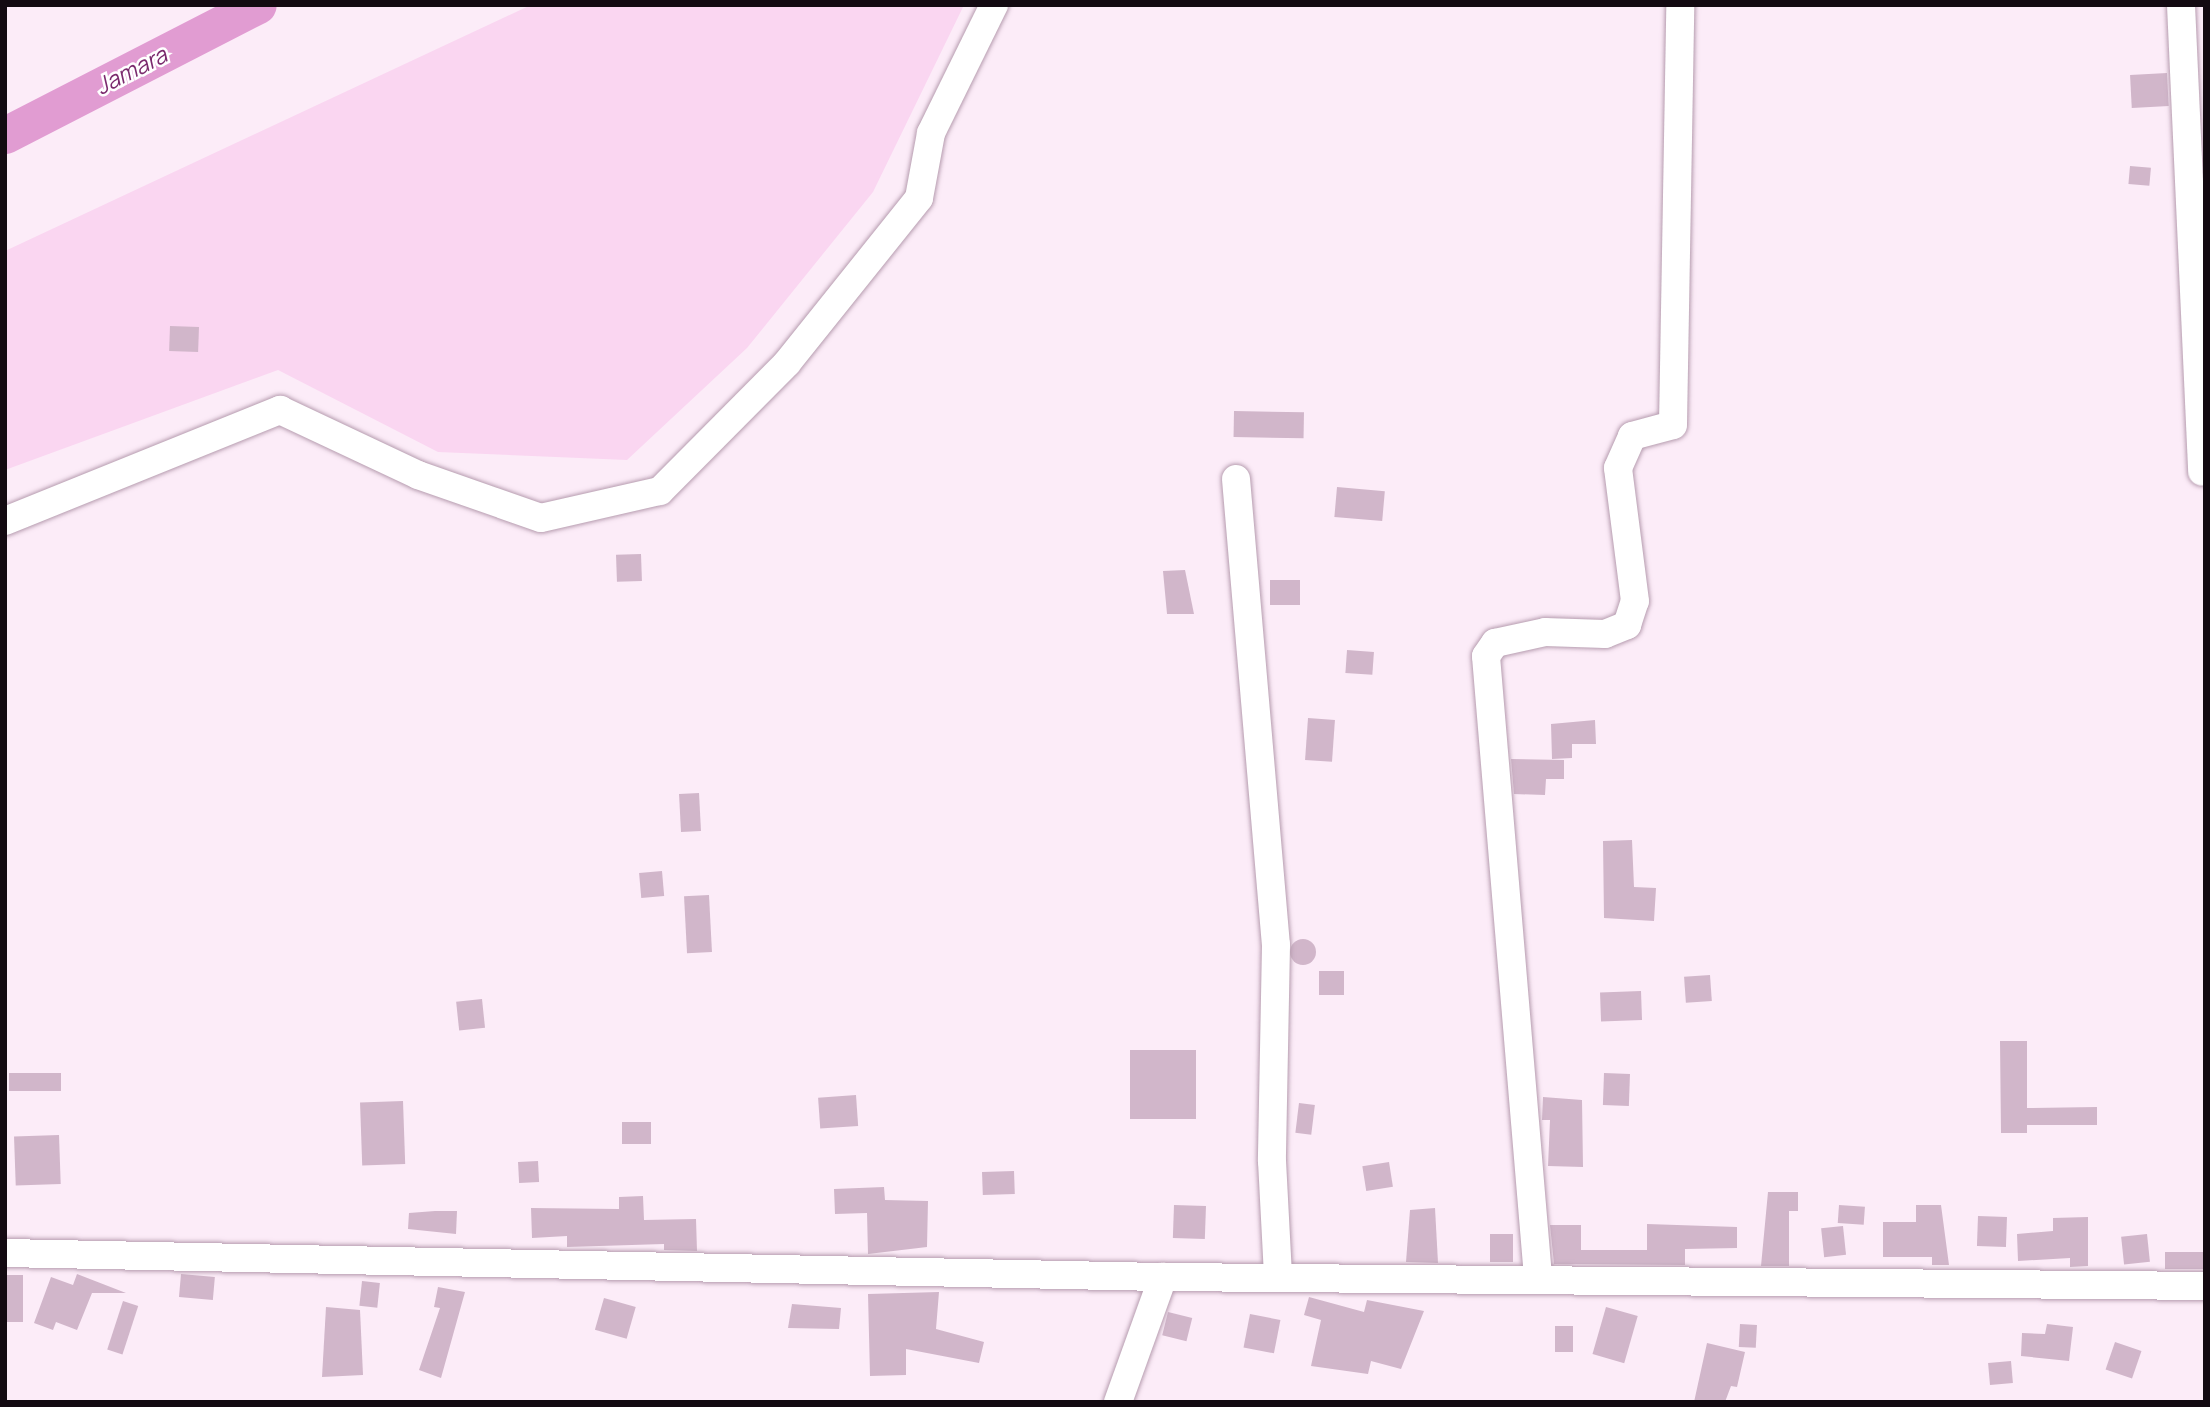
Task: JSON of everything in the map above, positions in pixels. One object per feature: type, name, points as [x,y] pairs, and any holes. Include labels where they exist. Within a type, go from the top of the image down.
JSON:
[{"type":"street","points":[[5,521],[280,410],[418,475],[541,518],[660,491],[787,363],[919,198],[930,133],[994,5]]},
{"type":"street","points":[[1538,1277],[1486,656],[1495,643],[1545,632],[1605,634],[1627,625],[1635,601],[1618,468],[1632,436],[1673,425],[1680,5]]},
{"type":"street","points":[[2181,5],[2202,472]]},
{"type":"street","points":[[1236,479],[1276,945],[1272,1161],[1278,1277]]},
{"type":"street","points":[[5,1253],[1163,1277],[1538,1277],[2205,1286]]},
{"type":"street","points":[[1118,1402],[1163,1277]]},
{"type":"shaded area","points":[[531,5],[964,5],[873,192],[747,348],[627,460],[438,452],[278,370],[5,470],[5,251]]},
{"type":"building","points":[[2167,73],[2169,106],[2132,108],[2130,75]]},
{"type":"building","points":[[2130,166],[2151,168],[2149,186],[2128,184]]},
{"type":"building","points":[[170,326],[199,327],[198,352],[169,351]]},
{"type":"building","points":[[1234,411],[1304,412],[1304,438],[1234,437]]},
{"type":"building","points":[[1337,487],[1385,491],[1382,521],[1334,517]]},
{"type":"building","points":[[641,554],[642,581],[617,582],[616,555]]},
{"type":"building","points":[[1185,570],[1194,614],[1167,614],[1163,571]]},
{"type":"building","points":[[1270,580],[1300,580],[1300,605],[1270,605]]},
{"type":"building","points":[[1347,650],[1374,652],[1372,675],[1345,673]]},
{"type":"building","points":[[1308,718],[1335,720],[1332,762],[1305,760]]},
{"type":"building","points":[[1595,720],[1596,744],[1572,744],[1572,758],[1552,759],[1551,724]]},
{"type":"building","points":[[1511,759],[1564,760],[1564,779],[1546,779],[1545,795],[1514,794]]},
{"type":"building","points":[[699,793],[701,831],[681,832],[679,794]]},
{"type":"building","points":[[1632,840],[1634,887],[1656,888],[1654,921],[1604,918],[1603,841]]},
{"type":"building","points":[[662,871],[664,896],[641,898],[639,873]]},
{"type":"building","points":[[709,895],[712,952],[687,953],[684,896]]},
{"type":"building","points":[[1303,939],[1312,943],[1316,952],[1312,961],[1303,965],[1294,961],[1290,952],[1294,943]]},
{"type":"building","points":[[1319,971],[1344,971],[1344,995],[1319,995]]},
{"type":"building","points":[[1710,975],[1712,1001],[1686,1003],[1684,977]]},
{"type":"building","points":[[1641,991],[1642,1020],[1601,1021],[1600,992]]},
{"type":"building","points":[[482,999],[485,1028],[459,1031],[456,1002]]},
{"type":"building","points":[[2000,1041],[2027,1041],[2027,1108],[2097,1107],[2097,1125],[2027,1125],[2027,1133],[2001,1133]]},
{"type":"building","points":[[1130,1050],[1196,1050],[1196,1119],[1130,1119]]},
{"type":"building","points":[[9,1073],[61,1073],[61,1091],[9,1091]]},
{"type":"building","points":[[1604,1073],[1630,1074],[1629,1106],[1603,1105]]},
{"type":"building","points":[[856,1095],[858,1126],[820,1129],[818,1098]]},
{"type":"building","points":[[1543,1097],[1582,1100],[1583,1167],[1548,1166],[1550,1120],[1542,1120]]},
{"type":"building","points":[[403,1101],[405,1164],[362,1165],[360,1103]]},
{"type":"building","points":[[1299,1103],[1315,1105],[1311,1135],[1295,1133]]},
{"type":"building","points":[[622,1122],[651,1122],[651,1144],[622,1144]]},
{"type":"building","points":[[59,1135],[61,1184],[16,1186],[14,1137]]},
{"type":"building","points":[[538,1161],[539,1182],[519,1183],[518,1162]]},
{"type":"building","points":[[1389,1162],[1393,1187],[1366,1191],[1362,1166]]},
{"type":"building","points":[[1014,1171],[1015,1194],[983,1195],[982,1172]]},
{"type":"building","points":[[884,1187],[885,1200],[928,1201],[927,1247],[868,1254],[867,1213],[835,1214],[834,1189]]},
{"type":"building","points":[[1768,1192],[1798,1192],[1798,1211],[1789,1211],[1789,1266],[1761,1266]]},
{"type":"building","points":[[643,1196],[644,1220],[696,1219],[697,1251],[664,1250],[664,1244],[567,1247],[567,1236],[532,1238],[531,1208],[619,1209],[619,1197]]},
{"type":"building","points":[[1174,1205],[1206,1206],[1205,1239],[1173,1238]]},
{"type":"building","points":[[1839,1205],[1865,1207],[1864,1225],[1838,1223]]},
{"type":"building","points":[[1916,1205],[1941,1205],[1949,1265],[1932,1265],[1932,1257],[1883,1257],[1883,1222],[1916,1222]]},
{"type":"building","points":[[1435,1208],[1438,1263],[1406,1262],[1410,1210]]},
{"type":"building","points":[[457,1211],[456,1234],[408,1229],[409,1213]]},
{"type":"building","points":[[1978,1216],[2007,1217],[2006,1247],[1977,1246]]},
{"type":"building","points":[[2088,1217],[2088,1266],[2070,1267],[2070,1258],[2018,1261],[2017,1234],[2053,1231],[2053,1218]]},
{"type":"building","points":[[1647,1224],[1737,1227],[1737,1248],[1685,1249],[1685,1265],[1554,1264],[1550,1225],[1581,1225],[1581,1250],[1647,1250]]},
{"type":"building","points":[[1843,1226],[1846,1255],[1824,1257],[1821,1228]]},
{"type":"building","points":[[1490,1234],[1513,1234],[1513,1262],[1490,1262]]},
{"type":"building","points":[[2147,1234],[2150,1262],[2124,1265],[2121,1237]]},
{"type":"building","points":[[2165,1252],[2205,1252],[2205,1269],[2165,1269]]},
{"type":"building","points":[[77,1274],[126,1293],[92,1293],[77,1330],[56,1322],[53,1330],[34,1323],[51,1277],[73,1285]]},
{"type":"building","points":[[181,1274],[215,1277],[213,1300],[179,1297]]},
{"type":"building","points":[[5,1275],[23,1275],[23,1322],[5,1322]]},
{"type":"building","points":[[362,1281],[380,1283],[377,1308],[359,1306]]},
{"type":"building","points":[[438,1287],[465,1292],[441,1378],[419,1370],[440,1308],[434,1307]]},
{"type":"building","points":[[939,1292],[936,1329],[984,1342],[979,1363],[906,1349],[906,1375],[870,1376],[868,1294]]},
{"type":"building","points":[[1309,1297],[1364,1312],[1367,1300],[1424,1311],[1401,1369],[1371,1361],[1368,1374],[1311,1366],[1321,1320],[1304,1315]]},
{"type":"building","points":[[604,1298],[636,1307],[627,1339],[595,1330]]},
{"type":"building","points":[[123,1301],[138,1306],[122,1354],[107,1350]]},
{"type":"building","points":[[792,1304],[841,1308],[839,1329],[788,1328]]},
{"type":"building","points":[[326,1307],[360,1310],[363,1375],[322,1377]]},
{"type":"building","points":[[1606,1307],[1638,1316],[1624,1363],[1592,1354]]},
{"type":"building","points":[[1168,1312],[1192,1318],[1186,1341],[1162,1335]]},
{"type":"building","points":[[1250,1314],[1280,1320],[1274,1353],[1244,1347]]},
{"type":"building","points":[[1740,1324],[1757,1325],[1756,1348],[1739,1347]]},
{"type":"building","points":[[2047,1324],[2073,1327],[2069,1361],[2021,1356],[2022,1333],[2045,1334]]},
{"type":"building","points":[[1555,1326],[1573,1326],[1573,1352],[1555,1352]]},
{"type":"building","points":[[2115,1342],[2141,1351],[2132,1379],[2106,1369]]},
{"type":"building","points":[[1707,1343],[1745,1352],[1737,1387],[1731,1386],[1725,1402],[1694,1402]]},
{"type":"building","points":[[2011,1361],[2013,1383],[1990,1385],[1988,1363]]},
{"type":"waterway","name":"Jamara","points":[[5,135],[258,5]]}]
